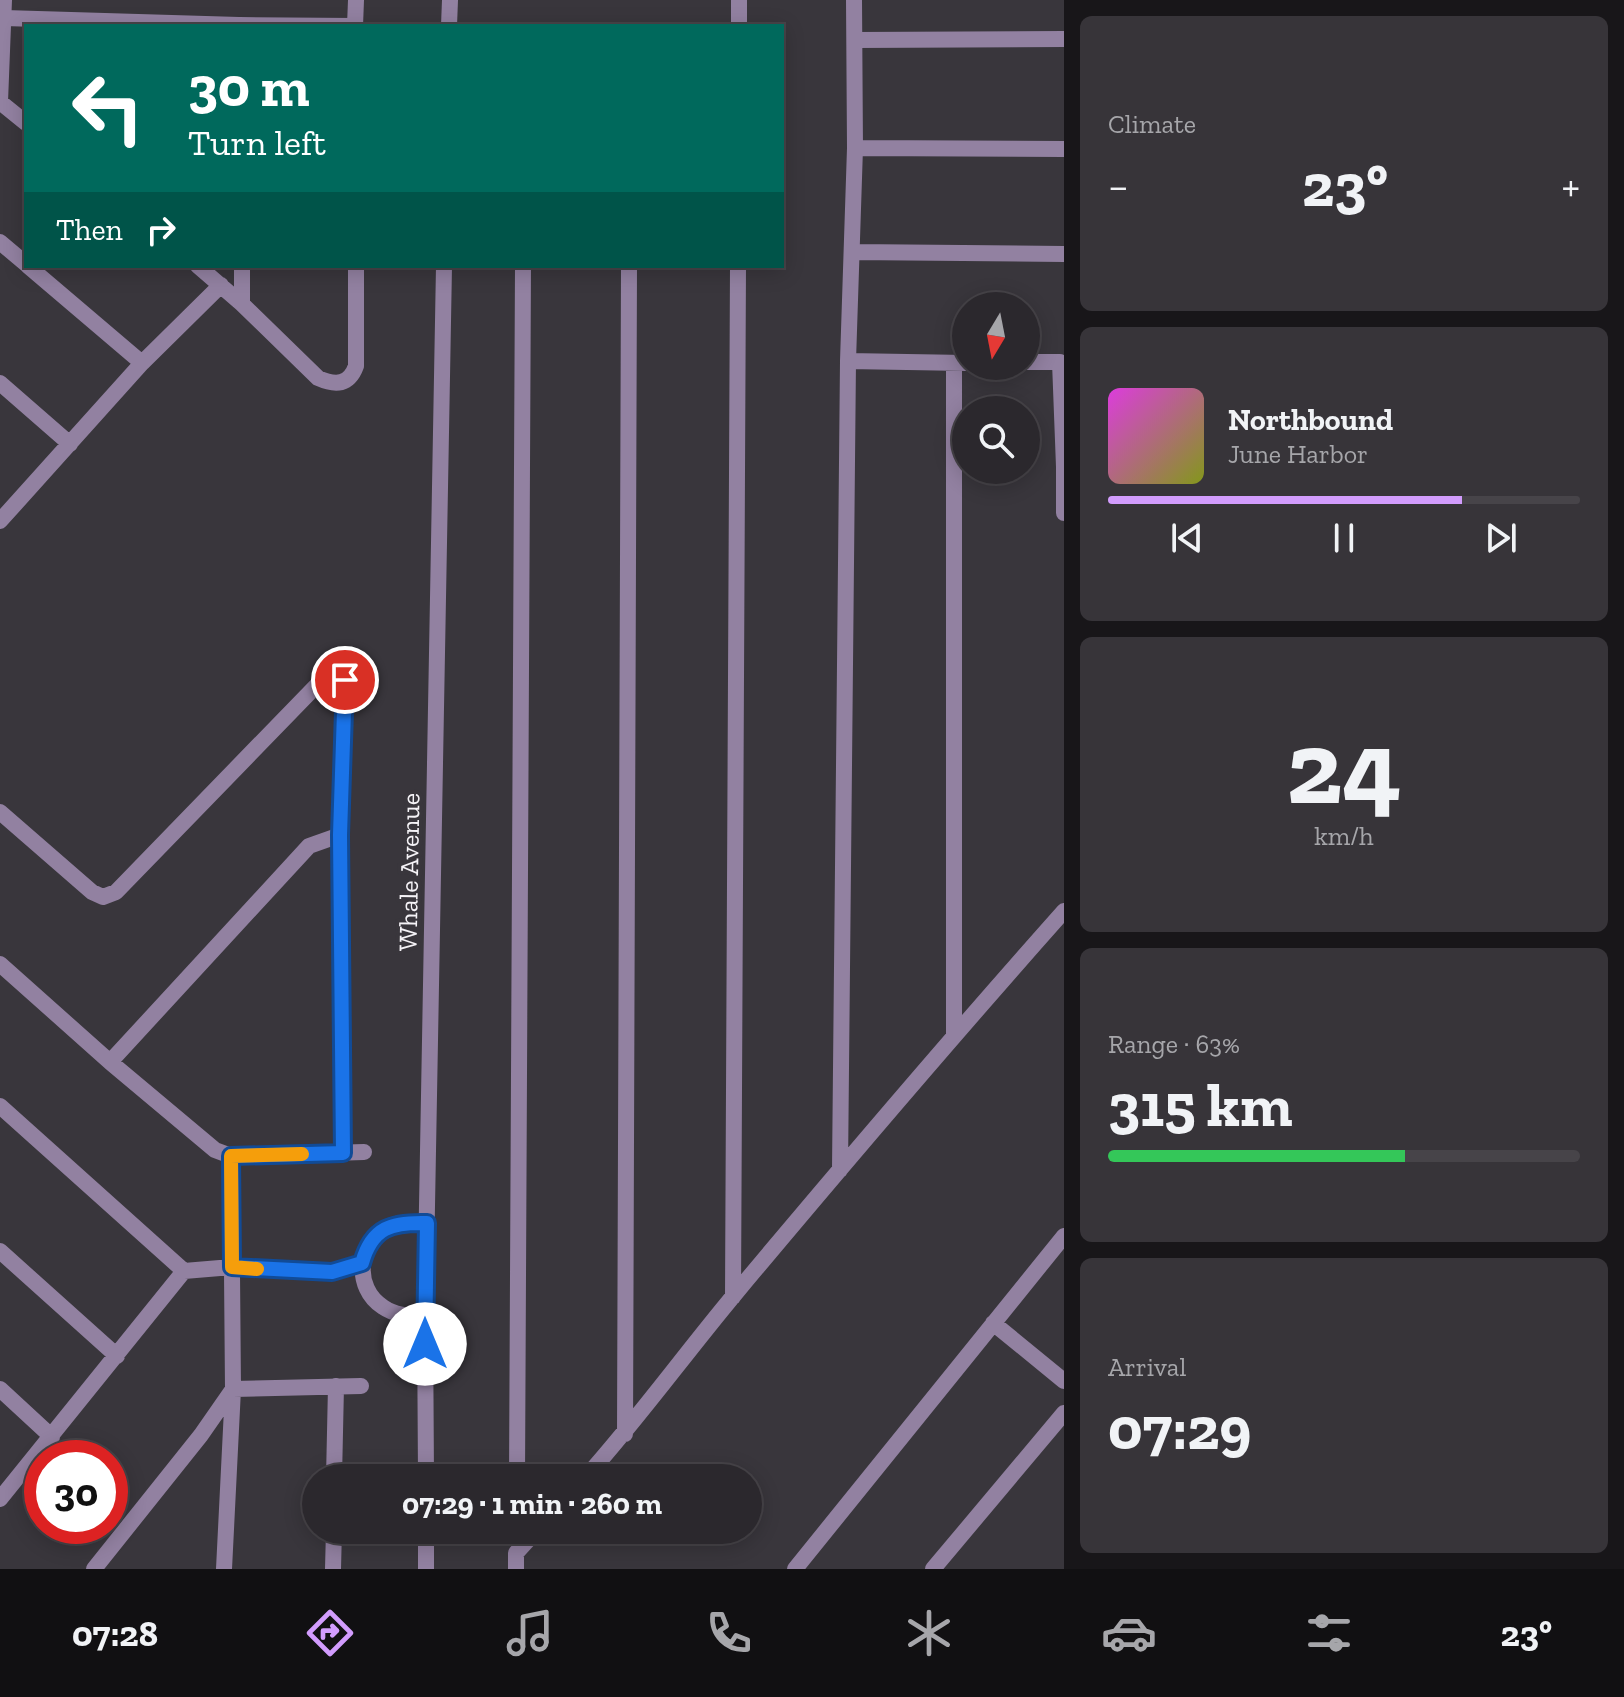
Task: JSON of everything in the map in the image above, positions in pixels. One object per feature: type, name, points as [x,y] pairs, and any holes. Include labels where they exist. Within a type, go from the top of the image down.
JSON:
[{"type":"street","points":[[4,0],[0,102],[24,121]]},
{"type":"street","points":[[355,24],[356,0]]},
{"type":"street","points":[[449,24],[450,0]]},
{"type":"street","points":[[739,0],[739,24]]},
{"type":"street","points":[[840,1170],[848,361],[855,148],[854,0]]},
{"type":"street","points":[[4,18],[180,24]]},
{"type":"street","points":[[855,40],[1064,39]]},
{"type":"street","points":[[855,148],[1064,149]]},
{"type":"street","points":[[0,242],[24,262]]},
{"type":"street","points":[[852,252],[1064,254]]},
{"type":"street","points":[[31,268],[142,363]]},
{"type":"street","points":[[200,268],[318,378],[329,383],[344,383],[353,376],[356,366],[356,268]]},
{"type":"street","points":[[242,268],[242,304]]},
{"type":"street","name":"Whale Avenue","points":[[426,1464],[425,1317],[444,268]]},
{"type":"street","points":[[517,1464],[523,268]]},
{"type":"street","points":[[625,1434],[629,268]]},
{"type":"street","points":[[733,1297],[738,268]]},
{"type":"street","points":[[1,518],[142,363],[221,285]]},
{"type":"street","points":[[848,361],[952,363]]},
{"type":"street","points":[[1040,362],[1062,362],[1064,513]]},
{"type":"street","points":[[954,1035],[960,380]]},
{"type":"street","points":[[0,383],[70,444]]},
{"type":"street","points":[[0,812],[92,892],[103,897],[116,892],[317,685],[333,673],[345,680],[340,835],[343,1153]]},
{"type":"street","points":[[110,1062],[309,846],[340,835]]},
{"type":"street","points":[[598,1464],[840,1170],[1064,911]]},
{"type":"street","points":[[0,964],[215,1150],[231,1156],[364,1152]]},
{"type":"street","points":[[0,1106],[184,1271],[232,1267],[332,1272],[362,1263]]},
{"type":"street","points":[[224,1569],[233,1389],[231,1156]]},
{"type":"street","points":[[425,1317],[405,1315],[382,1307],[366,1288],[362,1263],[372,1240],[381,1231],[405,1222],[427,1223]]},
{"type":"street","points":[[795,1569],[1064,1236]]},
{"type":"street","points":[[0,1251],[117,1356]]},
{"type":"street","points":[[0,1499],[184,1271]]},
{"type":"street","points":[[993,1323],[1064,1381]]},
{"type":"street","points":[[334,1464],[336,1386]]},
{"type":"street","points":[[233,1389],[361,1386]]},
{"type":"street","points":[[0,1389],[52,1437]]},
{"type":"street","points":[[94,1569],[201,1435],[233,1389]]},
{"type":"street","points":[[933,1569],[1064,1413]]},
{"type":"street","points":[[333,1569],[334,1544]]},
{"type":"street","points":[[426,1544],[426,1569]]},
{"type":"street","points":[[516,1561],[528,1544]]},
{"type":"slow traffic","points":[[257,1269],[232,1267],[231,1156],[302,1154]]},
{"type":"route","points":[[345,680],[340,835],[343,1153],[231,1156],[232,1267],[332,1272],[362,1263],[372,1240],[392,1225],[427,1223],[425,1344]]}]
